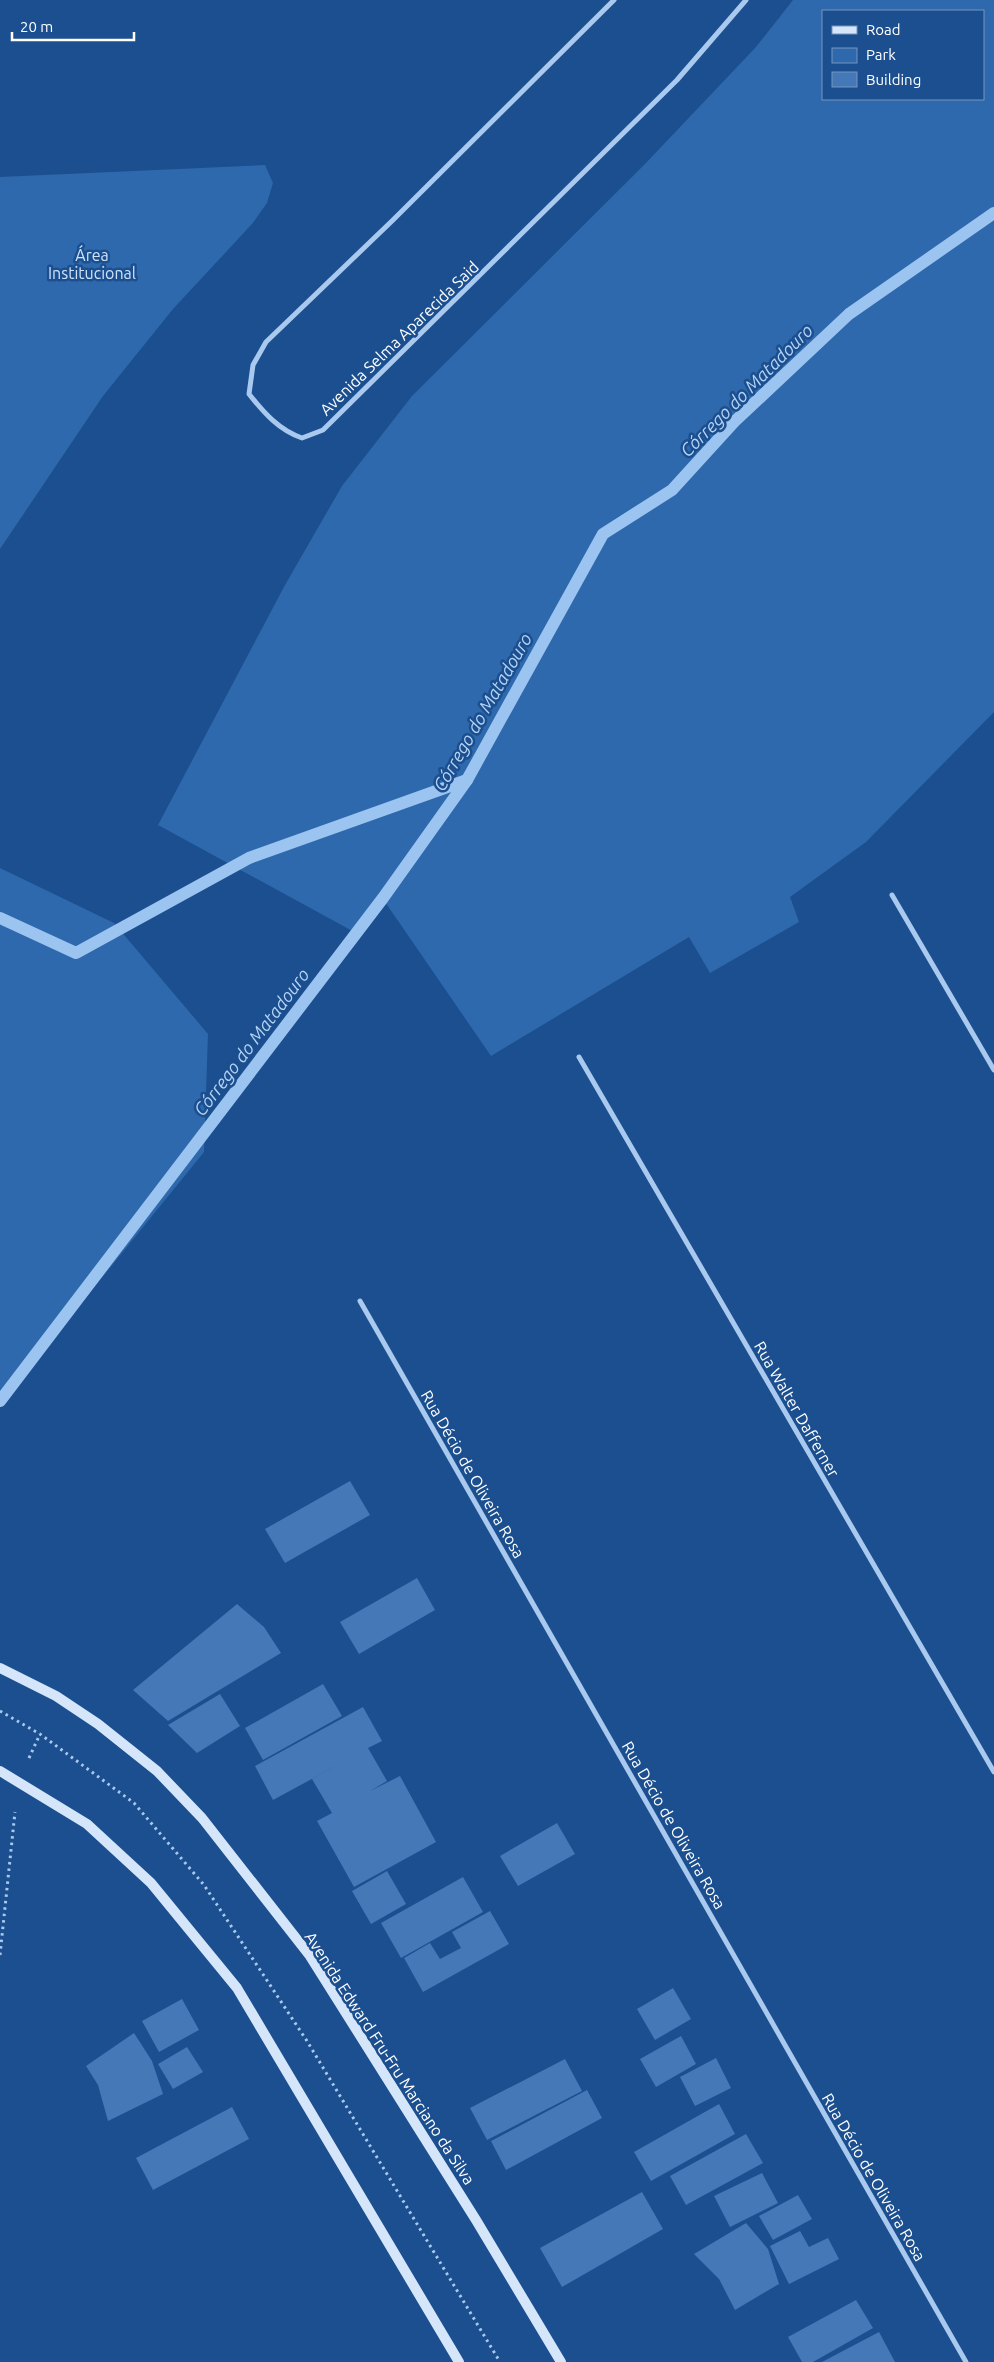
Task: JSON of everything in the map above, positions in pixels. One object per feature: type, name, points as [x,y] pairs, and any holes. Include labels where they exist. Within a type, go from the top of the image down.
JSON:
[{"type":"main road","name":"Avenida Edward Fru-Fru Marciano da Silva","points":[[0,1668],[56,1696],[98,1724],[157,1771],[202,1818],[310,1956],[476,2220],[562,2362]]},
{"type":"main road","points":[[0,1771],[87,1824],[151,1883],[237,1988],[459,2362]]},
{"type":"street","name":"Avenida Selma Aparecida Said","points":[[614,0],[266,342],[253,365],[249,394],[268,416],[289,434],[302,438],[322,430],[677,80],[746,0]]},
{"type":"street","points":[[892,895],[994,1070]]},
{"type":"street","name":"Rua Walter Dafferner","points":[[579,1057],[994,1772]]},
{"type":"street","name":"Rua Décio de Oliveira Rosa","points":[[360,1301],[966,2362]]},
{"type":"path","points":[[0,1711],[40,1734]]},
{"type":"path","points":[[0,1955],[19,1781]]},
{"type":"green space","points":[[793,0],[994,0],[994,712],[866,842],[790,897],[799,922],[710,973],[689,937],[491,1056],[383,899],[356,933],[158,825],[285,585],[342,486],[412,396],[645,164],[756,47]]},
{"type":"green space","name":"Área Institucional","points":[[265,165],[273,183],[267,203],[252,224],[173,309],[103,396],[0,549],[0,177]]},
{"type":"green space","points":[[0,868],[114,923],[208,1034],[204,1152],[0,1403]]},
{"type":"building","points":[[350,1481],[370,1515],[285,1563],[265,1529]]},
{"type":"building","points":[[417,1578],[435,1610],[359,1654],[340,1622]]},
{"type":"building","points":[[237,1604],[264,1627],[281,1653],[168,1721],[133,1690]]},
{"type":"building","points":[[323,1684],[342,1716],[263,1760],[245,1728]]},
{"type":"building","points":[[220,1694],[240,1726],[197,1753],[168,1725]]},
{"type":"building","points":[[363,1707],[382,1741],[368,1748],[387,1781],[370,1791],[400,1776],[436,1842],[354,1887],[317,1821],[332,1813],[312,1779],[345,1761],[273,1800],[255,1766]]},
{"type":"building","points":[[557,1823],[575,1854],[518,1886],[500,1856]]},
{"type":"building","points":[[387,1871],[406,1904],[371,1924],[352,1891]]},
{"type":"building","points":[[463,1877],[483,1912],[401,1958],[381,1923]]},
{"type":"building","points":[[490,1911],[509,1944],[423,1992],[404,1958],[430,1943],[440,1959],[461,1948],[452,1932]]},
{"type":"building","points":[[673,1988],[691,2019],[655,2040],[637,2009]]},
{"type":"building","points":[[182,1999],[199,2030],[159,2052],[142,2021]]},
{"type":"building","points":[[134,2033],[152,2061],[163,2094],[108,2121],[98,2085],[86,2066]]},
{"type":"building","points":[[681,2036],[696,2064],[656,2087],[640,2059]]},
{"type":"building","points":[[187,2047],[203,2072],[173,2089],[158,2064]]},
{"type":"building","points":[[716,2058],[731,2088],[695,2106],[680,2077]]},
{"type":"building","points":[[565,2059],[582,2091],[487,2140],[470,2108]]},
{"type":"building","points":[[587,2090],[602,2118],[506,2170],[491,2141]]},
{"type":"building","points":[[719,2104],[735,2134],[651,2181],[634,2152]]},
{"type":"building","points":[[232,2107],[249,2139],[153,2190],[136,2158]]},
{"type":"building","points":[[746,2134],[763,2163],[686,2205],[670,2176]]},
{"type":"building","points":[[762,2173],[778,2203],[730,2227],[714,2196]]},
{"type":"building","points":[[642,2192],[663,2229],[562,2287],[540,2248]]},
{"type":"building","points":[[798,2195],[812,2219],[773,2240],[759,2216]]},
{"type":"building","points":[[746,2223],[768,2249],[779,2284],[735,2310],[719,2279],[694,2254]]},
{"type":"building","points":[[800,2231],[809,2247],[828,2238],[839,2259],[789,2284],[770,2246]]},
{"type":"building","points":[[856,2300],[873,2328],[813,2362],[802,2362],[788,2337]]},
{"type":"building","points":[[879,2332],[895,2362],[822,2362]]},
{"type":"waterway","name":"Córrego do Matadouro","points":[[0,1401],[383,898],[467,780],[603,534],[672,490],[734,422],[849,314],[994,213]]},
{"type":"waterway","points":[[0,918],[76,953],[249,858],[467,780]]}]
